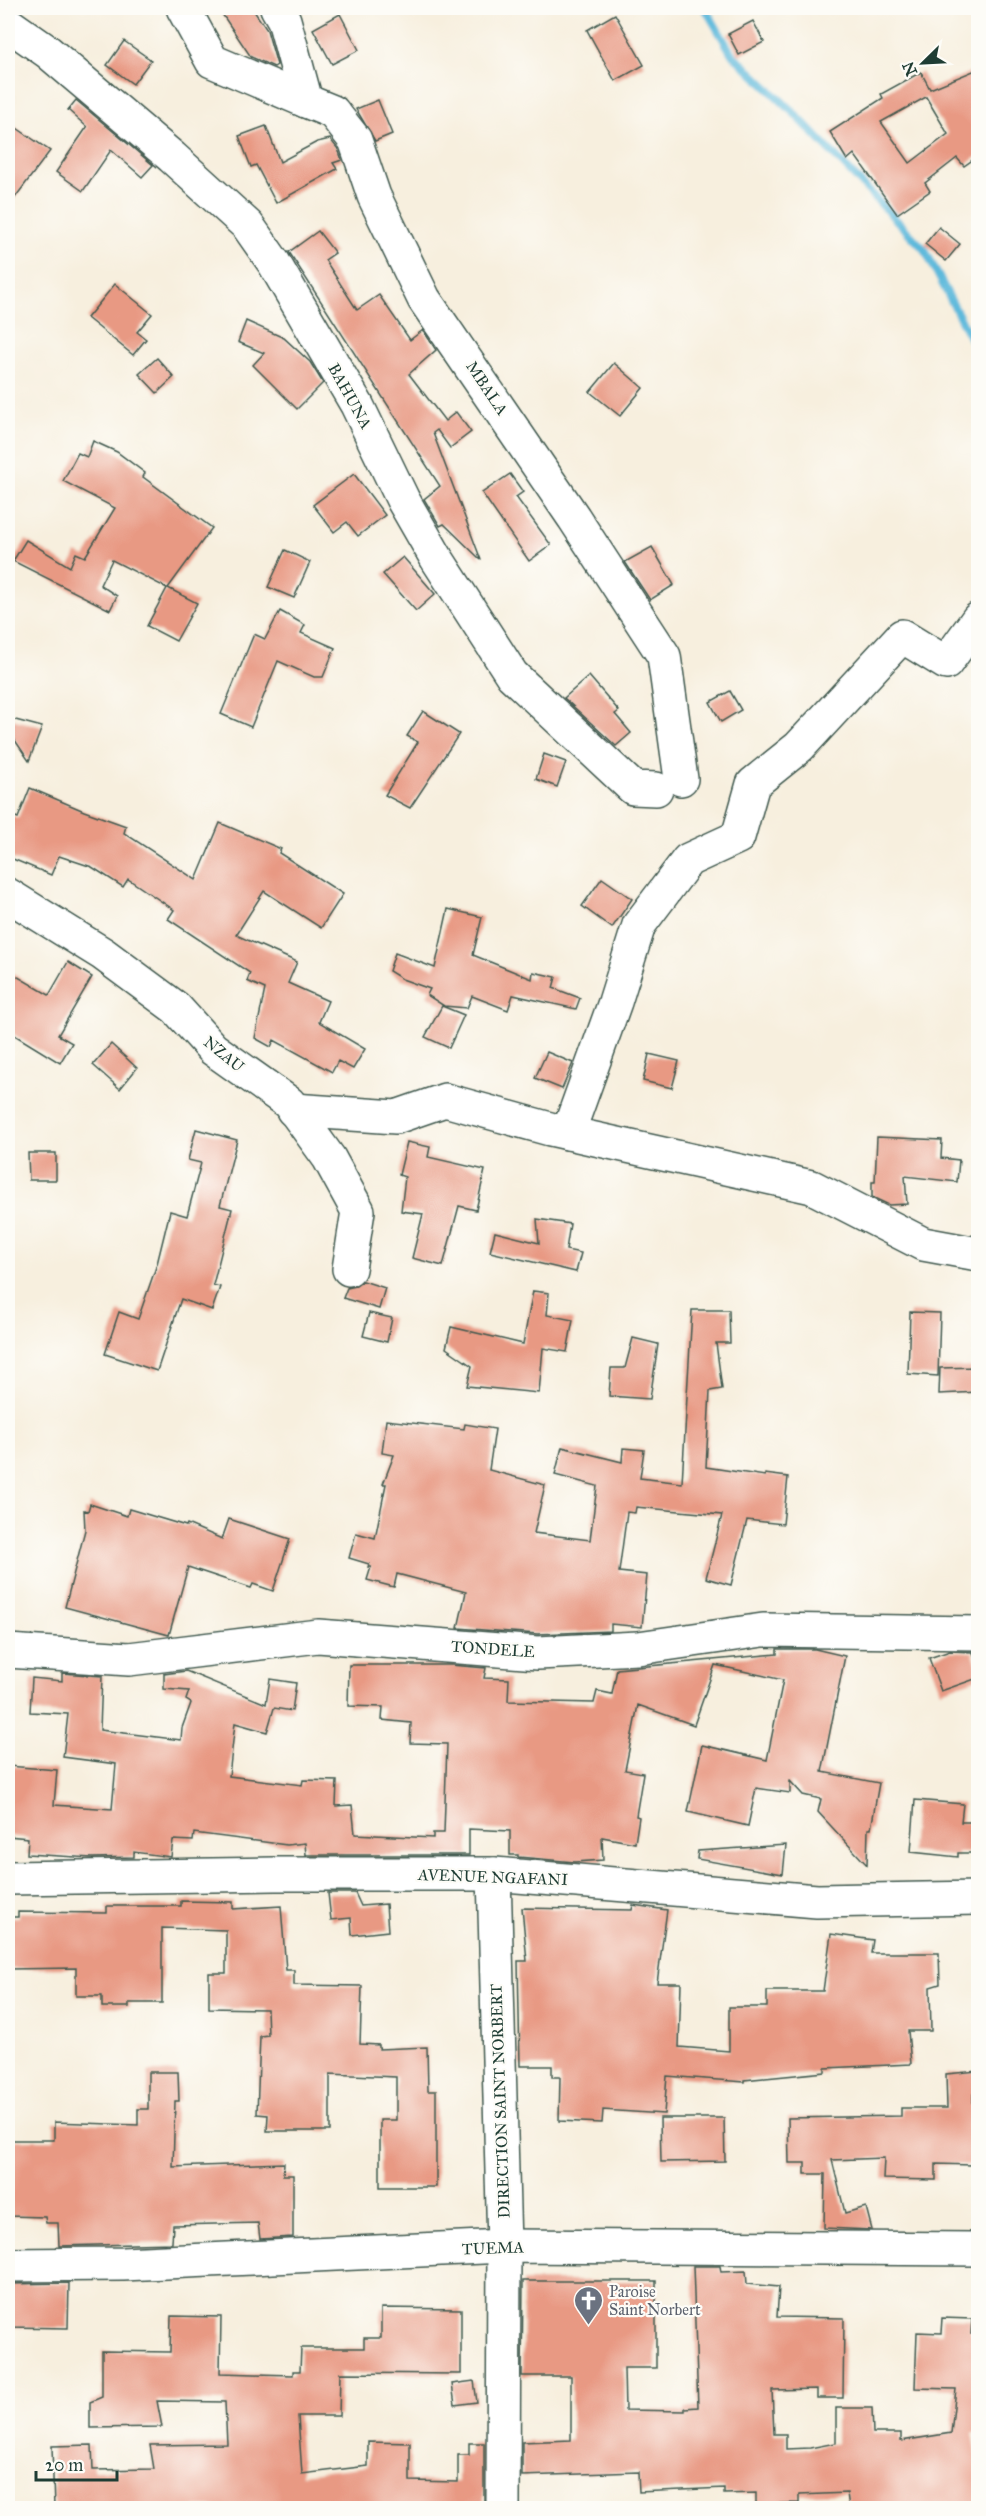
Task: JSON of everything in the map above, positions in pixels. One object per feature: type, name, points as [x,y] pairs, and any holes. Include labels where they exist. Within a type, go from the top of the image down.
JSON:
[{"type":"street","name":"MBALA","points":[[183,8],[212,61],[333,112],[355,140],[374,196],[424,299],[574,518],[664,656],[669,784]]},
{"type":"street","points":[[277,8],[284,20],[306,101]]},
{"type":"street","name":"BAHUNA","points":[[8,24],[48,52],[172,157],[248,226],[274,263],[357,405],[403,500],[437,559],[512,675],[633,788],[669,784]]},
{"type":"street","points":[[568,1133],[615,1002],[639,925],[688,860],[738,837],[753,783],[799,747],[902,636],[946,663],[978,619]]},
{"type":"street","name":"NZAU","points":[[8,895],[103,954],[176,1008],[213,1049],[289,1103],[329,1158],[358,1211],[348,1269]]},
{"type":"street","points":[[294,1110],[396,1117],[446,1100],[568,1133],[812,1187],[923,1244],[978,1254]]},
{"type":"street","name":"TONDELE","points":[[8,1652],[129,1659],[318,1636],[538,1653],[638,1648],[763,1630],[978,1633]]},
{"type":"street","name":"AVENUE NGAFANI","points":[[8,1878],[494,1874],[817,1901],[978,1898]]},
{"type":"street","name":"DIRECTION SAINT NORBERT","points":[[494,1874],[504,2246],[503,2508]]},
{"type":"street","name":"TUEMA","points":[[8,2265],[134,2263],[504,2246],[978,2249]]},
{"type":"building","points":[[218,8],[252,8],[267,30],[277,65],[274,67],[251,57]]},
{"type":"building","points":[[340,14],[359,50],[332,64],[313,29]]},
{"type":"building","points":[[615,14],[644,65],[615,81],[587,30]]},
{"type":"building","points":[[753,21],[764,42],[739,55],[728,34]]},
{"type":"building","points":[[124,41],[151,60],[133,84],[107,65]]},
{"type":"building","points":[[978,69],[978,156],[964,166],[957,158],[925,183],[930,191],[897,214],[854,154],[847,160],[830,132],[883,98],[881,94],[921,72],[930,89]],"holes":[[[926,97],[948,134],[910,163],[881,122]]]},
{"type":"building","points":[[76,100],[153,165],[142,177],[111,150],[83,191],[56,172],[87,127],[68,110]]},
{"type":"building","points":[[378,100],[392,134],[375,141],[356,109]]},
{"type":"building","points":[[8,122],[50,151],[8,207]]},
{"type":"building","points":[[266,126],[280,162],[317,142],[330,139],[338,149],[342,160],[333,163],[337,169],[276,203],[256,165],[251,167],[239,136]]},
{"type":"building","points":[[939,227],[960,244],[946,261],[925,244]]},
{"type":"building","points":[[318,231],[335,253],[325,260],[357,310],[379,295],[410,340],[423,330],[436,350],[409,374],[445,421],[456,412],[471,432],[450,448],[437,430],[433,433],[481,560],[444,524],[440,526],[424,499],[440,486],[289,252]]},
{"type":"building","points":[[115,284],[152,314],[137,332],[146,339],[133,355],[87,318]]},
{"type":"building","points":[[246,321],[284,338],[310,362],[323,383],[297,409],[253,365],[264,353],[238,342]]},
{"type":"building","points":[[157,358],[174,377],[157,393],[139,374]]},
{"type":"building","points":[[614,363],[643,388],[620,416],[590,392]]},
{"type":"building","points":[[93,441],[117,452],[145,473],[143,477],[212,528],[168,588],[197,603],[176,641],[147,626],[167,588],[112,560],[100,585],[117,596],[110,610],[13,561],[26,540],[70,567],[76,553],[85,557],[115,508],[63,481],[78,453],[87,457]]},
{"type":"building","points":[[354,474],[385,515],[358,536],[347,522],[334,532],[313,505]]},
{"type":"building","points":[[510,474],[523,492],[516,497],[551,545],[529,561],[482,493]]},
{"type":"building","points":[[652,547],[674,585],[650,600],[625,562]]},
{"type":"building","points":[[285,550],[310,562],[294,598],[268,587]]},
{"type":"building","points":[[403,557],[435,594],[416,611],[383,574]]},
{"type":"building","points":[[280,611],[305,625],[301,633],[335,648],[323,677],[314,677],[278,661],[251,727],[221,714],[254,634],[265,639]]},
{"type":"building","points":[[589,676],[619,711],[615,714],[631,733],[616,746],[564,698]]},
{"type":"building","points":[[730,691],[741,710],[721,722],[710,702]]},
{"type":"building","points":[[423,711],[459,734],[410,808],[385,795],[418,742],[407,736]]},
{"type":"building","points":[[8,718],[42,727],[29,761],[8,730]]},
{"type":"building","points":[[544,754],[566,762],[557,787],[536,779]]},
{"type":"building","points":[[30,788],[126,826],[124,833],[196,880],[220,823],[281,849],[279,853],[343,894],[321,928],[264,891],[236,935],[297,962],[288,983],[328,1001],[319,1022],[365,1049],[353,1069],[338,1061],[332,1072],[274,1040],[271,1047],[255,1038],[265,989],[247,981],[250,973],[168,919],[174,910],[128,879],[123,887],[92,867],[59,856],[51,875],[8,857],[8,814],[18,818]]},
{"type":"building","points":[[602,878],[632,899],[612,928],[582,906]]},
{"type":"building","points":[[448,909],[482,917],[473,955],[532,979],[533,972],[556,977],[553,988],[580,998],[576,1009],[513,995],[508,1010],[472,996],[467,1008],[444,1006],[427,995],[430,989],[402,979],[389,971],[395,953],[435,968]]},
{"type":"building","points":[[68,962],[92,977],[58,1035],[72,1043],[60,1063],[8,1031],[8,971],[49,995]]},
{"type":"building","points":[[442,1006],[464,1015],[449,1048],[425,1037]]},
{"type":"building","points":[[111,1044],[137,1068],[120,1089],[93,1065]]},
{"type":"building","points":[[547,1052],[573,1063],[562,1089],[535,1078]]},
{"type":"building","points":[[649,1054],[679,1061],[672,1088],[643,1081]]},
{"type":"building","points":[[196,1129],[237,1140],[220,1206],[232,1209],[213,1285],[220,1287],[212,1310],[181,1299],[157,1371],[105,1354],[119,1312],[138,1319],[157,1264],[170,1211],[187,1216],[201,1163],[188,1160]]},
{"type":"building","points":[[877,1137],[942,1140],[941,1158],[959,1160],[957,1182],[905,1176],[907,1204],[889,1205],[872,1197]]},
{"type":"building","points":[[407,1142],[430,1147],[428,1157],[485,1170],[476,1210],[459,1206],[443,1266],[412,1258],[423,1214],[401,1211],[405,1177],[399,1175]]},
{"type":"building","points":[[28,1153],[56,1153],[56,1180],[29,1180]]},
{"type":"building","points":[[537,1219],[570,1224],[566,1250],[581,1253],[576,1272],[490,1252],[495,1232],[539,1243]]},
{"type":"building","points":[[363,1281],[385,1288],[379,1309],[343,1298],[347,1288]]},
{"type":"building","points":[[533,1291],[549,1293],[547,1315],[573,1320],[567,1352],[543,1348],[539,1393],[467,1386],[472,1366],[446,1348],[451,1327],[523,1344]]},
{"type":"building","points":[[692,1310],[729,1310],[730,1343],[716,1343],[722,1389],[710,1391],[706,1467],[788,1477],[783,1524],[747,1520],[731,1585],[706,1578],[722,1515],[636,1507],[635,1513],[627,1512],[619,1572],[647,1575],[642,1627],[611,1624],[611,1631],[538,1634],[458,1628],[466,1592],[397,1574],[394,1587],[367,1580],[371,1567],[368,1567],[369,1564],[349,1558],[356,1533],[375,1538],[386,1484],[383,1484],[394,1455],[382,1453],[386,1420],[464,1429],[465,1424],[495,1429],[489,1470],[545,1485],[534,1533],[590,1540],[597,1486],[555,1475],[562,1447],[622,1462],[623,1448],[644,1450],[640,1478],[682,1483]]},
{"type":"building","points":[[910,1312],[940,1313],[938,1376],[908,1374]]},
{"type":"building","points":[[369,1313],[392,1318],[387,1342],[363,1336]]},
{"type":"building","points":[[633,1338],[658,1344],[650,1399],[609,1396],[611,1368],[625,1368]]},
{"type":"building","points":[[978,1367],[978,1392],[939,1394],[940,1368]]},
{"type":"building","points":[[90,1504],[127,1516],[129,1509],[186,1526],[187,1524],[222,1539],[229,1519],[290,1539],[273,1591],[253,1584],[251,1588],[188,1567],[169,1635],[65,1607],[85,1530],[84,1510],[88,1511]]},
{"type":"building","points":[[777,1649],[815,1649],[845,1656],[822,1772],[879,1783],[871,1829],[868,1829],[867,1865],[818,1812],[821,1799],[803,1795],[790,1781],[790,1793],[756,1788],[748,1826],[688,1812],[702,1745],[767,1760],[783,1680],[715,1665],[694,1725],[638,1705],[625,1770],[643,1773],[636,1816],[639,1817],[635,1843],[602,1837],[603,1860],[575,1862],[518,1857],[518,1855],[510,1855],[510,1831],[469,1829],[469,1855],[306,1855],[305,1843],[287,1845],[194,1833],[193,1841],[173,1840],[171,1857],[134,1852],[134,1857],[92,1858],[27,1854],[28,1838],[8,1836],[8,1766],[57,1770],[54,1805],[112,1809],[116,1764],[63,1757],[68,1714],[30,1712],[32,1678],[62,1681],[62,1673],[102,1676],[100,1730],[181,1740],[182,1728],[191,1703],[186,1700],[189,1691],[164,1689],[164,1674],[186,1671],[266,1704],[270,1679],[296,1683],[292,1711],[274,1708],[267,1732],[235,1723],[229,1776],[302,1785],[303,1780],[337,1781],[336,1806],[352,1805],[355,1834],[433,1838],[433,1833],[444,1833],[447,1744],[410,1743],[411,1723],[382,1720],[383,1707],[348,1706],[349,1665],[450,1665],[486,1668],[484,1678],[509,1679],[508,1701],[594,1703],[597,1691],[612,1694],[617,1669],[777,1654]]},
{"type":"building","points":[[950,1651],[973,1652],[978,1668],[978,1678],[941,1691],[929,1658]]},
{"type":"building","points":[[915,1800],[963,1804],[961,1822],[978,1822],[978,1853],[958,1853],[958,1857],[911,1852]]},
{"type":"building","points":[[786,1845],[783,1874],[697,1859],[698,1851]]},
{"type":"building","points":[[328,1893],[355,1893],[361,1906],[386,1904],[388,1931],[352,1935],[351,1918],[331,1920]]},
{"type":"building","points":[[181,1901],[233,1902],[233,1909],[281,1906],[286,1970],[294,1970],[294,1985],[362,1986],[360,2044],[379,2045],[379,2049],[427,2047],[428,2091],[436,2091],[436,2187],[380,2187],[380,2120],[396,2120],[396,2077],[330,2074],[330,2131],[267,2131],[268,2115],[257,2114],[260,2036],[268,2035],[267,2009],[209,2008],[209,1973],[226,1973],[226,1930],[162,1928],[162,2003],[129,2003],[129,2007],[102,2007],[102,1996],[76,1996],[76,1968],[8,1969],[8,1917],[18,1917],[18,1912],[107,1913],[107,1906],[181,1906]]},
{"type":"building","points":[[633,1905],[667,1910],[657,1983],[681,1983],[679,2047],[729,2051],[729,2007],[767,2007],[767,1991],[823,1991],[831,1934],[873,1940],[871,1953],[939,1953],[940,1984],[930,1987],[931,2031],[908,2031],[911,2064],[825,2068],[825,2072],[744,2080],[744,2082],[667,2076],[664,2114],[603,2110],[602,2123],[559,2121],[560,2077],[552,2077],[552,2066],[520,2066],[518,1961],[527,1961],[522,1908],[632,1910]]},
{"type":"building","points":[[978,2071],[978,2093],[973,2094],[972,2165],[936,2164],[936,2180],[883,2179],[884,2158],[832,2160],[845,2213],[866,2207],[872,2230],[824,2228],[825,2174],[805,2174],[805,2163],[789,2163],[788,2118],[901,2116],[901,2108],[947,2108],[946,2074]]},
{"type":"building","points":[[148,2072],[178,2072],[179,2101],[175,2101],[173,2167],[284,2163],[283,2175],[293,2175],[293,2237],[260,2239],[258,2223],[173,2225],[172,2243],[59,2246],[58,2223],[46,2223],[45,2217],[8,2216],[8,2140],[54,2140],[54,2122],[138,2125],[138,2109],[148,2109]]},
{"type":"building","points":[[660,2118],[724,2118],[725,2161],[661,2162]]},
{"type":"building","points":[[693,2266],[720,2266],[721,2272],[746,2271],[747,2284],[779,2287],[777,2317],[844,2318],[843,2398],[817,2398],[817,2389],[772,2390],[774,2434],[786,2434],[786,2449],[810,2448],[836,2443],[836,2408],[872,2408],[873,2433],[901,2433],[901,2441],[951,2433],[956,2389],[915,2388],[917,2332],[941,2333],[942,2318],[972,2319],[971,2334],[978,2335],[978,2433],[973,2433],[978,2460],[978,2508],[849,2508],[847,2493],[799,2495],[799,2503],[756,2504],[756,2493],[724,2494],[724,2488],[639,2492],[638,2472],[522,2476],[522,2442],[571,2440],[571,2376],[522,2376],[523,2281],[656,2281],[656,2368],[624,2368],[625,2410],[685,2411],[685,2408],[698,2407]]},
{"type":"building","points":[[69,2283],[68,2328],[8,2327],[8,2284]]},
{"type":"building","points":[[381,2308],[461,2309],[461,2374],[340,2373],[339,2416],[298,2416],[302,2474],[368,2466],[368,2442],[410,2443],[410,2481],[458,2482],[458,2455],[469,2455],[469,2443],[484,2443],[484,2508],[54,2508],[52,2446],[92,2445],[93,2470],[154,2469],[150,2445],[227,2444],[225,2402],[157,2401],[162,2427],[90,2428],[90,2402],[102,2397],[102,2351],[170,2352],[171,2316],[221,2317],[220,2373],[293,2375],[293,2371],[300,2371],[301,2348],[364,2348],[364,2338],[381,2338]]},
{"type":"building","points":[[474,2381],[477,2402],[455,2405],[452,2384]]},
{"type":"waterway","points":[[705,8],[732,54],[792,111],[925,250],[978,353]]},
{"type":"place","name":"Paroise Saint Norbert","points":[[588,2326]]}]
